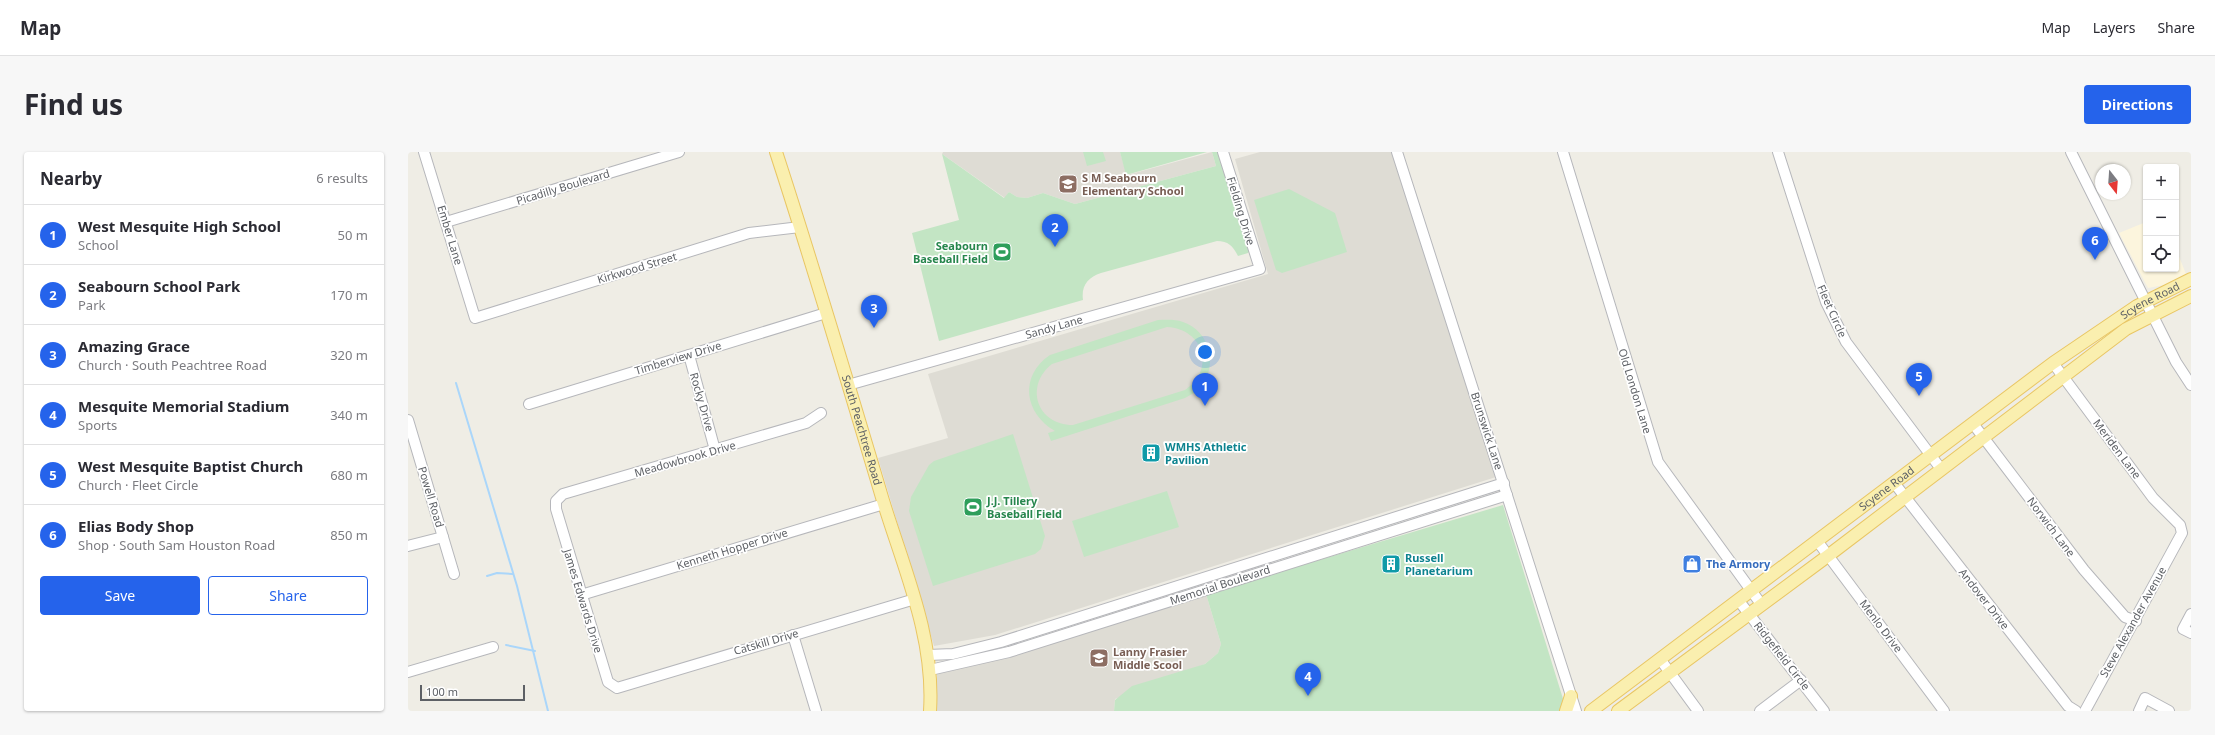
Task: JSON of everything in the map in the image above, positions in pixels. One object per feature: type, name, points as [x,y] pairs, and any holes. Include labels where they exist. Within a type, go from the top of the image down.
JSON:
[{"type":"main road","name":"South Peachtree Road","points":[[776,152],[884,504],[916,598],[930,670],[930,711]]},
{"type":"main road","name":"Scyene Road","points":[[1591,711],[1752,592],[2053,364],[2123,314],[2191,280]]},
{"type":"main road","name":"Scyene Road","points":[[1618,711],[1829,555],[1904,496],[2126,329],[2191,296]]},
{"type":"main road","points":[[1566,711],[1570,696]]},
{"type":"street","name":"Ember Lane","points":[[424,152],[475,318]]},
{"type":"street","name":"Picadilly Boulevard","points":[[446,222],[679,152]]},
{"type":"street","name":"Fielding Drive","points":[[1225,152],[1260,269]]},
{"type":"street","name":"Brunswick Lane","points":[[1397,152],[1576,711]]},
{"type":"street","name":"Old London Lane","points":[[1563,152],[1658,462],[1761,604]]},
{"type":"street","name":"Fleet Circle","points":[[1778,152],[1826,302],[1834,320],[1846,342],[1941,469]]},
{"type":"street","points":[[2071,152],[2147,301],[2176,362],[2191,385]]},
{"type":"street","name":"Kirkwood Street","points":[[475,318],[749,233],[800,227]]},
{"type":"street","name":"Sandy Lane","points":[[848,385],[1260,269]]},
{"type":"street","name":"Timberview Drive","points":[[529,404],[826,313]]},
{"type":"street","name":"Rocky Drive","points":[[689,355],[715,450]]},
{"type":"street","name":"Meriden Lane","points":[[2053,364],[2153,498],[2180,525],[2182,532]]},
{"type":"street","name":"Meadowbrook Drive","points":[[556,509],[556,501],[563,494],[806,423],[821,413]]},
{"type":"street","name":"Powell Road","points":[[408,420],[454,574]]},
{"type":"street","name":"Norwich Lane","points":[[1974,425],[2084,570],[2125,617],[2136,621]]},
{"type":"street","name":"Memorial Boulevard","points":[[928,655],[953,654],[1001,642],[1504,483]]},
{"type":"street","name":"Andover Drive","points":[[1895,484],[2068,706],[2076,711]]},
{"type":"street","name":"Memorial Boulevard","points":[[930,670],[1009,652],[1508,495]]},
{"type":"street","name":"Kenneth Hopper Drive","points":[[581,595],[884,504]]},
{"type":"street","name":"James Edwards Drive","points":[[556,509],[608,682],[617,688]]},
{"type":"street","name":"Steve Alexander Avenue","points":[[2085,711],[2136,621],[2182,532]]},
{"type":"street","points":[[408,546],[443,537]]},
{"type":"street","name":"Menlo Drive","points":[[1818,542],[1944,711]]},
{"type":"street","name":"Catskill Drive","points":[[617,688],[916,598]]},
{"type":"street","name":"Ridgefield Circle","points":[[1739,601],[1824,711]]},
{"type":"street","points":[[2187,631],[2191,614]]},
{"type":"street","points":[[793,635],[816,711]]},
{"type":"street","points":[[408,672],[492,647]]},
{"type":"street","points":[[1660,659],[1698,711]]},
{"type":"street","points":[[1760,711],[1801,680]]},
{"type":"street","points":[[2139,711],[2146,698],[2170,711]]},
{"type":"shaded area","name":"S M Seabourn Elementary School","points":[[943,152],[1120,152],[1127,175],[1212,152],[1216,166],[1075,204],[1043,193],[1027,198],[1017,197],[1009,192],[1005,198],[942,154]]},
{"type":"shaded area","points":[[1260,152],[1392,152],[1496,477],[995,635],[934,646],[878,458],[948,438],[928,374],[1268,274],[1235,159]]},
{"type":"shaded area","points":[[2143,223],[2143,272],[2179,272],[2179,256],[2186,274],[2164,285],[2148,288],[2119,233]]},
{"type":"shaded area","name":"Lanny Frasier Middle Scool","points":[[1206,594],[1221,644],[1218,653],[1205,664],[1115,699],[1114,711],[937,711],[937,670]]},
{"type":"green space","points":[[1083,152],[1103,152],[1106,161],[1087,166]]},
{"type":"green space","points":[[1120,152],[1207,152],[1126,175]]},
{"type":"green space","points":[[1212,152],[1221,152],[1250,250],[1248,253],[1238,256],[1230,245],[1217,241],[1101,273],[1092,277],[1084,286],[1083,300],[939,341],[912,233],[959,220],[942,154],[1004,198],[1009,192],[1017,197],[1027,198],[1043,193],[1075,204],[1216,166]]},
{"type":"green space","points":[[1289,189],[1335,213],[1347,252],[1282,273],[1276,270],[1254,200]]},
{"type":"green space","points":[[1158,320],[1177,320],[1192,327],[1200,333],[1209,350],[1210,360],[1206,379],[1200,388],[1185,398],[1051,441],[1048,433],[1055,431],[1037,414],[1032,405],[1029,394],[1033,373],[1050,355]],"holes":[[[1167,327],[1180,329],[1190,335],[1197,343],[1202,352],[1203,362],[1195,382],[1185,390],[1073,425],[1061,423],[1051,419],[1043,412],[1038,403],[1038,383],[1043,373],[1052,364]]]},
{"type":"green space","name":"J.J. Tillery Baseball Field","points":[[1013,434],[1045,536],[1041,549],[1035,554],[933,586],[909,511],[911,497],[929,465],[934,461]]},
{"type":"green space","points":[[1167,491],[1179,527],[1084,557],[1072,521]]},
{"type":"green space","points":[[1503,505],[1564,702],[1561,711],[1114,711],[1115,700],[1132,686],[1205,664],[1218,653],[1221,644],[1206,594]]},
{"type":"waterway","points":[[456,383],[517,586],[548,711]]},
{"type":"waterway","points":[[487,576],[497,573],[513,574]]},
{"type":"waterway","points":[[506,645],[535,651]]},
{"type":"place","name":"S M Seabourn Elementary School","points":[[1068,184]]},
{"type":"place","name":"Seabourn School Park","points":[[1055,247]]},
{"type":"place","name":"Seabourn Baseball Field","points":[[1002,252]]},
{"type":"place","name":"Elias Body Shop","points":[[2095,260]]},
{"type":"place","name":"Amazing Grace","points":[[874,328]]},
{"type":"place","name":"West Mesquite Baptist Church","points":[[1919,396]]},
{"type":"place","name":"West Mesquite High School","points":[[1205,406]]},
{"type":"place","name":"WMHS Athletic Pavilion","points":[[1151,453]]},
{"type":"place","name":"J.J. Tillery Baseball Field","points":[[973,507]]},
{"type":"place","name":"Russell Planetarium","points":[[1391,564]]},
{"type":"place","name":"The Armory","points":[[1692,564]]},
{"type":"place","name":"Lanny Frasier Middle Scool","points":[[1099,658]]},
{"type":"place","name":"Mesquite Memorial Stadium","points":[[1308,696]]}]
